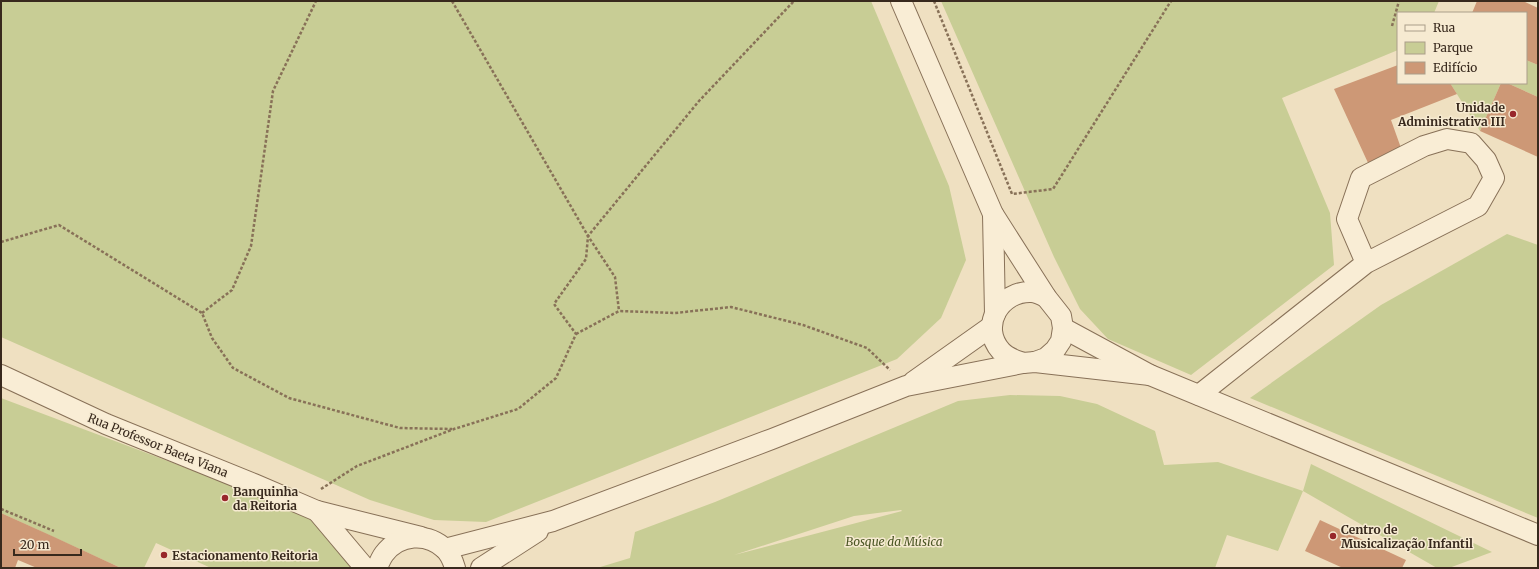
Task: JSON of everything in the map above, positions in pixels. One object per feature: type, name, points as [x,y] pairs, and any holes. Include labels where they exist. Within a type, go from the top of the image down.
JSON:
[{"type":"street","points":[[455,568],[452,558],[446,549],[553,521],[764,442],[906,386],[1029,363],[1046,358],[1055,350],[1061,340],[1063,328],[1061,316],[1046,297],[993,214],[901,1]]},
{"type":"street","points":[[1199,395],[1366,263],[1478,206],[1494,178],[1486,160],[1471,143],[1447,139],[1436,142],[1424,146],[1361,178],[1347,219],[1366,263]]},
{"type":"street","points":[[993,214],[994,338],[1001,351],[1011,359],[1029,363],[1150,375]]},
{"type":"street","points":[[906,386],[993,320],[1002,303],[1015,294],[1032,292],[1046,297]]},
{"type":"street","points":[[1063,328],[1150,375],[1538,535]]},
{"type":"street","name":"Rua Professor Baeta Viana","points":[[1,375],[106,424],[254,484],[298,504],[317,511],[421,537],[434,541],[446,549]]},
{"type":"street","points":[[317,511],[364,568]]},
{"type":"street","points":[[481,568],[553,521]]},
{"type":"street","points":[[377,568],[383,554],[394,544],[407,538],[421,537]]},
{"type":"path","points":[[202,313],[232,290],[252,246],[273,91],[316,1]]},
{"type":"path","points":[[452,1],[588,236],[615,277],[619,311]]},
{"type":"path","points":[[576,334],[554,304],[586,259],[588,236],[699,101],[794,1]]},
{"type":"path","points":[[934,1],[1012,194],[1053,189],[1171,1]]},
{"type":"path","points":[[1392,26],[1399,1]]},
{"type":"path","points":[[1,242],[59,225],[202,313],[212,338],[234,368],[289,398],[400,428],[454,429]]},
{"type":"path","points":[[298,504],[357,466],[454,429],[518,409],[556,378],[576,334],[619,311],[675,313],[731,307],[803,325],[867,348],[906,386]]},
{"type":"path","points":[[1,510],[54,531]]},
{"type":"green space","points":[[1,1],[871,1],[949,186],[966,260],[941,318],[897,359],[486,522],[434,520],[370,500],[1,337]]},
{"type":"green space","points":[[941,1],[1439,1],[1434,12],[1397,12],[1397,50],[1282,98],[1330,213],[1334,265],[1191,375],[1108,339],[1080,309],[1054,257]]},
{"type":"green space","points":[[1527,60],[1538,65],[1538,97],[1509,84],[1527,84]]},
{"type":"green space","points":[[1451,84],[1501,84],[1480,131]]},
{"type":"green space","points":[[1507,234],[1538,245],[1538,518],[1250,398],[1381,305]]},
{"type":"green space","name":"Bosque da Música","points":[[1010,395],[1060,396],[1097,404],[1155,431],[1164,465],[1218,462],[1303,491],[1278,551],[1227,535],[1215,568],[597,568],[630,558],[635,532],[715,502],[958,401]],"holes":[[[902,511],[734,555],[854,516]]]},
{"type":"green space","points":[[1,398],[316,517],[355,568],[211,568],[156,543],[144,568],[121,568],[1,513]]},
{"type":"green space","points":[[1311,464],[1492,552],[1449,568],[1437,568],[1303,491]]},
{"type":"building","points":[[1477,1],[1523,1],[1538,8],[1538,65],[1527,60],[1527,12],[1472,12]]},
{"type":"building","points":[[1397,65],[1397,84],[1451,84],[1457,94],[1391,120],[1401,148],[1369,165],[1334,89]]},
{"type":"building","name":"Unidade Administrativa III","points":[[1501,84],[1509,84],[1538,97],[1538,157],[1480,131]]},
{"type":"building","points":[[1,513],[121,568],[37,568],[18,560],[15,568],[1,568]]},
{"type":"building","name":"Centro de Musicalização Infantil","points":[[1320,520],[1406,560],[1402,568],[1343,568],[1305,551]]},
{"type":"place","name":"Unidade Administrativa III","points":[[1513,114]]},
{"type":"place","name":"Banquinha da Reitoria","points":[[225,498]]},
{"type":"place","name":"Centro de Musicalização Infantil","points":[[1333,536]]},
{"type":"place","name":"Estacionamento Reitoria","points":[[164,555]]}]
